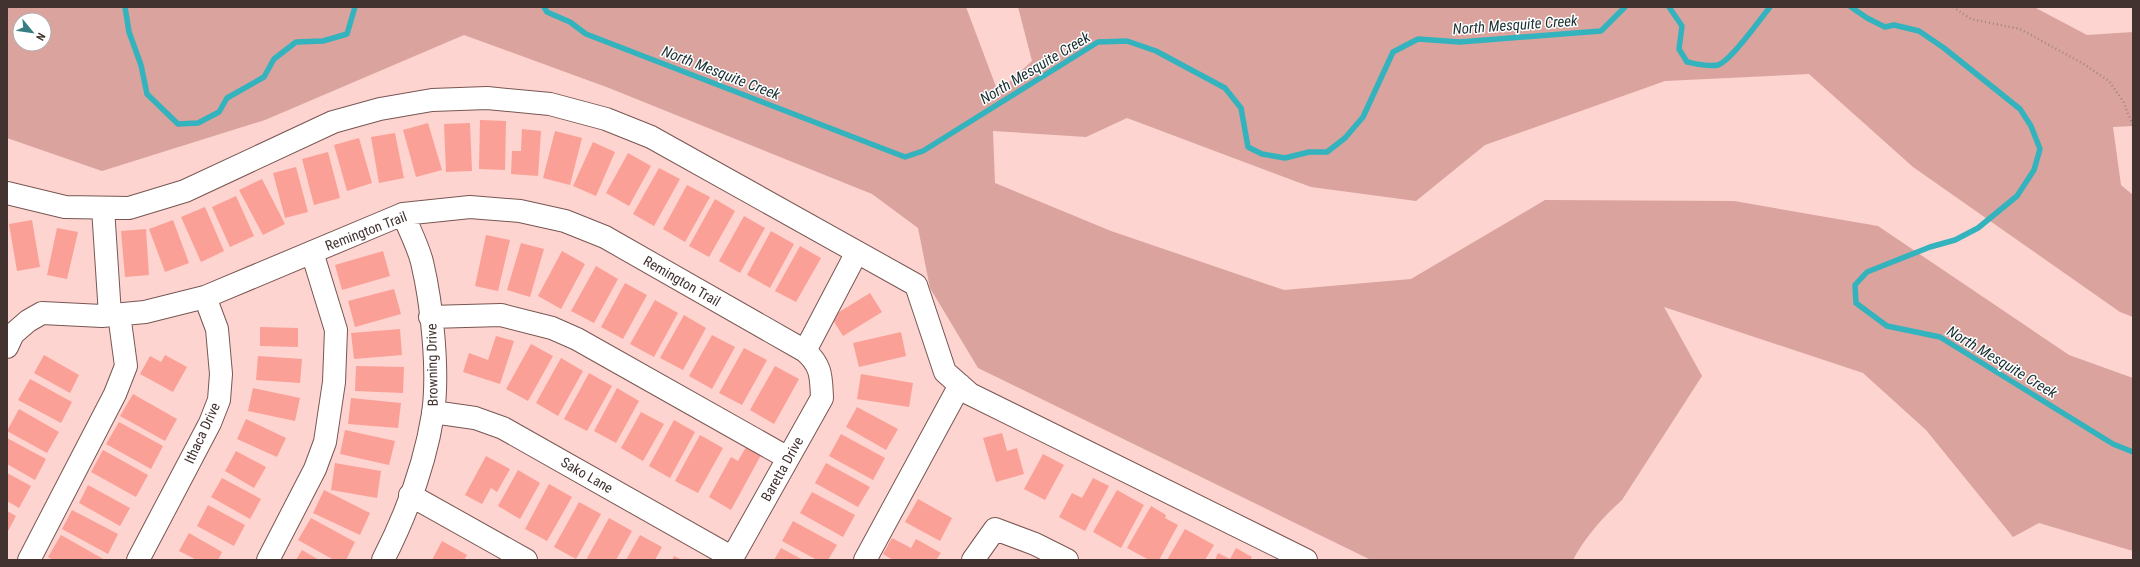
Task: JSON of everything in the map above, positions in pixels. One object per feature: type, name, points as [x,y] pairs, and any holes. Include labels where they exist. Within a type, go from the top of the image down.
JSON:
[{"type":"street","points":[[7,194],[65,207],[129,208],[185,191],[333,122],[380,109],[432,100],[487,98],[550,104],[606,119],[651,137],[916,285],[946,372],[970,394],[1306,560]]},
{"type":"street","name":"Remington Trail","points":[[7,346],[14,334],[28,321],[42,313],[115,315],[145,312],[205,297],[403,214],[470,207],[520,211],[565,221],[605,237],[805,351],[816,360],[821,376]]},
{"type":"street","points":[[29,560],[115,394],[126,366],[115,315],[103,208]]},
{"type":"street","name":"Browning Drive","points":[[383,560],[395,535],[425,453],[433,412],[434,358],[422,261],[403,214]]},
{"type":"street","points":[[268,560],[315,469],[325,442],[334,382],[336,330],[312,252]]},
{"type":"street","points":[[805,351],[857,252]]},
{"type":"street","name":"Ithaca Drive","points":[[138,560],[210,423],[218,400],[221,374],[217,329],[205,297]]},
{"type":"street","points":[[430,317],[502,314],[552,328],[576,339],[788,458]]},
{"type":"street","name":"Baretta Drive","points":[[732,559],[822,398],[821,376]]},
{"type":"street","points":[[865,560],[960,385]]},
{"type":"street","name":"Sako Lane","points":[[433,412],[475,418],[503,428],[732,559]]},
{"type":"street","points":[[410,495],[526,560]]},
{"type":"street","points":[[972,560],[995,530],[1034,544],[1067,560]]},
{"type":"path","points":[[1953,7],[1971,19],[2020,29],[2082,63],[2109,81],[2123,101],[2133,126]]},
{"type":"shaded area","points":[[7,7],[966,7],[998,92],[1032,61],[1018,7],[2034,7],[2087,35],[2133,32],[2133,126],[2113,127],[2121,185],[2133,195],[2133,317],[2120,312],[1913,167],[1809,74],[1665,81],[1485,145],[1416,201],[1311,187],[1127,118],[1086,137],[993,131],[995,183],[1111,231],[1284,290],[1411,279],[1545,200],[1734,201],[1878,226],[2069,355],[2133,378],[2133,551],[2039,523],[2013,537],[1926,430],[1863,373],[1664,307],[1702,376],[1622,500],[1595,528],[1583,543],[1573,560],[1371,560],[978,368],[930,288],[918,228],[872,194],[609,88],[464,35],[265,120],[102,171],[7,138]]},
{"type":"building","points":[[480,120],[506,121],[505,170],[479,169]]},
{"type":"building","points":[[428,123],[442,170],[416,177],[403,130]]},
{"type":"building","points":[[470,123],[472,171],[446,172],[444,124]]},
{"type":"building","points":[[522,129],[541,131],[538,176],[511,174],[512,151],[521,151]]},
{"type":"building","points":[[555,131],[582,138],[570,185],[543,178]]},
{"type":"building","points":[[395,133],[404,178],[379,183],[371,137]]},
{"type":"building","points":[[359,138],[372,183],[347,191],[334,145]]},
{"type":"building","points":[[593,142],[615,152],[596,196],[573,186]]},
{"type":"building","points":[[328,152],[340,198],[314,205],[302,159]]},
{"type":"building","points":[[628,153],[651,166],[629,206],[606,193]]},
{"type":"building","points":[[296,167],[308,212],[285,218],[273,173]]},
{"type":"building","points":[[659,168],[680,179],[654,226],[633,214]]},
{"type":"building","points":[[262,179],[285,224],[263,235],[239,190]]},
{"type":"building","points":[[687,185],[710,197],[685,242],[663,229]]},
{"type":"building","points":[[236,196],[254,236],[230,247],[212,207]]},
{"type":"building","points":[[715,199],[735,211],[709,257],[689,246]]},
{"type":"building","points":[[205,207],[224,251],[201,262],[181,217]]},
{"type":"building","points":[[744,216],[765,228],[740,273],[719,261]]},
{"type":"building","points":[[32,220],[40,267],[17,271],[9,224]]},
{"type":"building","points":[[173,220],[189,263],[165,272],[149,229]]},
{"type":"building","points":[[57,228],[78,232],[67,279],[47,275]]},
{"type":"building","points":[[146,229],[149,275],[125,277],[121,231]]},
{"type":"building","points":[[771,231],[794,244],[770,288],[747,275]]},
{"type":"building","points":[[486,235],[510,240],[498,291],[475,286]]},
{"type":"building","points":[[521,243],[544,249],[530,297],[507,290]]},
{"type":"building","points":[[800,246],[821,258],[796,302],[775,291]]},
{"type":"building","points":[[383,251],[390,276],[342,290],[335,265]]},
{"type":"building","points":[[562,251],[585,264],[561,309],[538,296]]},
{"type":"building","points":[[596,266],[618,279],[594,323],[571,311]]},
{"type":"building","points":[[625,283],[647,295],[623,339],[601,327]]},
{"type":"building","points":[[394,289],[401,314],[355,327],[348,301]]},
{"type":"building","points":[[870,293],[882,312],[843,336],[831,317]]},
{"type":"building","points":[[655,300],[678,313],[654,357],[630,344]]},
{"type":"building","points":[[684,315],[706,328],[683,370],[660,358]]},
{"type":"building","points":[[260,327],[298,328],[298,347],[260,346]]},
{"type":"building","points":[[400,329],[402,355],[354,359],[351,333]]},
{"type":"building","points":[[901,332],[906,356],[859,367],[853,343]]},
{"type":"building","points":[[712,335],[735,347],[712,389],[689,376]]},
{"type":"building","points":[[496,336],[514,341],[500,384],[463,372],[469,353],[488,360]]},
{"type":"building","points":[[531,344],[553,356],[528,401],[506,389]]},
{"type":"building","points":[[744,348],[767,360],[742,405],[719,393]]},
{"type":"building","points":[[44,355],[79,375],[70,393],[34,373]]},
{"type":"building","points":[[165,355],[187,367],[173,392],[140,374],[150,356],[161,362]]},
{"type":"building","points":[[258,356],[302,359],[300,383],[256,380]]},
{"type":"building","points":[[561,358],[583,371],[558,416],[536,403]]},
{"type":"building","points":[[356,366],[404,367],[403,393],[355,391]]},
{"type":"building","points":[[775,366],[799,379],[774,424],[750,410]]},
{"type":"building","points":[[589,373],[612,386],[587,431],[564,419]]},
{"type":"building","points":[[861,374],[913,383],[909,407],[857,399]]},
{"type":"building","points":[[30,379],[72,402],[61,423],[18,400]]},
{"type":"building","points":[[253,388],[300,398],[295,421],[248,411]]},
{"type":"building","points":[[617,388],[639,401],[616,443],[594,431]]},
{"type":"building","points":[[133,394],[177,419],[165,441],[120,416]]},
{"type":"building","points":[[351,398],[401,403],[398,428],[348,424]]},
{"type":"building","points":[[857,407],[898,429],[886,450],[846,427]]},
{"type":"building","points":[[19,409],[59,432],[47,453],[7,431]]},
{"type":"building","points":[[641,412],[664,424],[643,461],[621,448]]},
{"type":"building","points":[[246,419],[286,438],[277,457],[237,439]]},
{"type":"building","points":[[674,420],[695,432],[670,478],[649,466]]},
{"type":"building","points":[[119,422],[163,446],[151,469],[106,444]]},
{"type":"building","points":[[345,430],[395,441],[389,465],[340,454]]},
{"type":"building","points":[[1002,433],[1007,451],[1017,448],[1024,474],[996,482],[983,438]]},
{"type":"building","points":[[841,434],[885,458],[873,480],[829,456]]},
{"type":"building","points":[[700,435],[723,448],[698,493],[675,481]]},
{"type":"building","points":[[7,438],[46,459],[35,480],[7,464]]},
{"type":"building","points":[[746,447],[761,455],[731,510],[709,497],[731,457],[738,461]]},
{"type":"building","points":[[103,450],[148,475],[136,497],[91,472]]},
{"type":"building","points":[[236,451],[266,467],[254,488],[225,471]]},
{"type":"building","points":[[1043,454],[1064,465],[1045,500],[1024,489]]},
{"type":"building","points":[[486,456],[510,469],[497,492],[491,488],[482,504],[465,495]]},
{"type":"building","points":[[335,463],[381,471],[377,498],[331,490]]},
{"type":"building","points":[[826,463],[870,487],[858,507],[815,483]]},
{"type":"building","points":[[518,470],[540,483],[520,519],[498,506]]},
{"type":"building","points":[[7,473],[31,486],[19,508],[7,501]]},
{"type":"building","points":[[222,478],[261,499],[250,519],[211,497]]},
{"type":"building","points":[[1093,478],[1109,486],[1085,531],[1059,517],[1072,493],[1082,498]]},
{"type":"building","points":[[549,484],[572,497],[547,541],[525,529]]},
{"type":"building","points":[[88,485],[130,508],[120,526],[79,503]]},
{"type":"building","points":[[324,490],[370,513],[360,535],[313,513]]},
{"type":"building","points":[[1117,490],[1144,505],[1121,548],[1093,532]]},
{"type":"building","points":[[812,492],[855,515],[843,537],[800,513]]},
{"type":"building","points":[[918,499],[952,518],[940,541],[905,522]]},
{"type":"building","points":[[579,502],[601,514],[576,559],[554,547]]},
{"type":"building","points":[[208,505],[245,525],[234,546],[197,526]]},
{"type":"building","points":[[1151,506],[1166,515],[1165,518],[1178,525],[1159,560],[1149,560],[1127,548]]},
{"type":"building","points":[[72,510],[118,534],[108,554],[62,529]]},
{"type":"building","points":[[7,511],[16,516],[7,533]]},
{"type":"building","points":[[311,518],[355,542],[346,560],[334,560],[298,540]]},
{"type":"building","points":[[609,518],[632,531],[616,560],[586,560]]},
{"type":"building","points":[[793,521],[837,545],[828,560],[817,560],[782,541]]},
{"type":"building","points":[[1185,529],[1214,545],[1205,560],[1167,560]]},
{"type":"building","points":[[189,533],[222,552],[218,560],[197,560],[179,551]]},
{"type":"building","points":[[61,535],[105,560],[53,560],[48,557]]},
{"type":"building","points":[[640,535],[662,547],[655,560],[626,560]]},
{"type":"building","points":[[892,538],[911,548],[916,539],[941,553],[936,560],[893,560],[883,554]]},
{"type":"building","points":[[442,541],[467,555],[464,560],[432,560]]},
{"type":"building","points":[[781,548],[803,560],[774,560]]},
{"type":"building","points":[[1236,548],[1252,557],[1250,560],[1215,560],[1218,553],[1230,559]]},
{"type":"building","points":[[302,550],[319,560],[296,560]]},
{"type":"building","points":[[674,556],[682,560],[672,560]]},
{"type":"waterway","name":"North Mesquite Creek","points":[[125,7],[129,32],[141,65],[147,94],[178,124],[198,123],[219,112],[227,98],[264,77],[274,59],[296,42],[323,41],[347,34],[355,7]]},
{"type":"waterway","name":"North Mesquite Creek","points":[[544,7],[547,12],[570,22],[586,34],[905,157],[923,151],[1098,42],[1127,41],[1156,51],[1225,88],[1241,108],[1248,147],[1262,154],[1285,158],[1309,152],[1327,152],[1345,138],[1363,117],[1393,52],[1418,39],[1460,42],[1601,31],[1625,7]]},
{"type":"waterway","name":"North Mesquite Creek","points":[[1669,7],[1682,26],[1679,49],[1687,62],[1710,66],[1718,65],[1724,62],[1745,39],[1770,7]]},
{"type":"waterway","name":"North Mesquite Creek","points":[[1851,7],[1867,18],[1885,27],[1894,25],[1919,31],[1944,48],[2020,109],[2031,126],[2040,149],[2034,170],[2017,196],[1978,228],[1955,240],[1930,247],[1867,272],[1855,285],[1856,303],[1887,326],[1940,337],[2113,444],[2133,452]]}]
